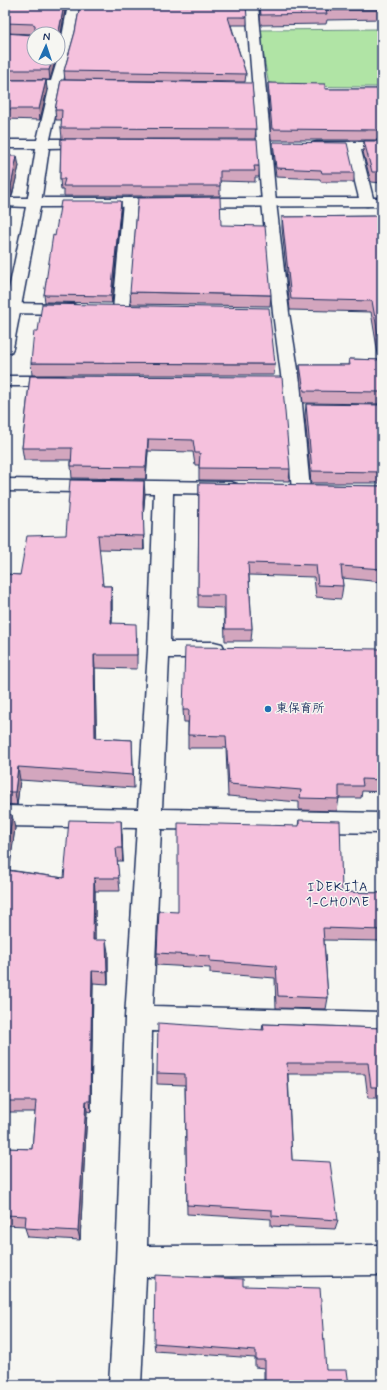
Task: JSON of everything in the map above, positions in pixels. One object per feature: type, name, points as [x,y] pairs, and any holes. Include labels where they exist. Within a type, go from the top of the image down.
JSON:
[{"type":"street","points":[[66,31],[74,7],[88,8]]},
{"type":"street","points":[[267,10],[249,8],[259,87],[281,313],[283,382],[301,409],[301,490]]},
{"type":"street","points":[[5,348],[9,308],[34,203],[43,143],[59,66]]},
{"type":"street","points":[[5,85],[104,86]]},
{"type":"street","points":[[244,87],[275,88]]},
{"type":"street","points":[[5,144],[106,144]]},
{"type":"street","points":[[248,145],[281,146]]},
{"type":"street","points":[[305,146],[382,146]]},
{"type":"street","points":[[353,146],[366,202]]},
{"type":"street","points":[[5,202],[382,202]]},
{"type":"street","points":[[106,310],[130,202]]},
{"type":"street","points":[[9,308],[137,310]]},
{"type":"street","points":[[265,312],[281,313]]},
{"type":"street","points":[[5,381],[76,381]]},
{"type":"street","points":[[5,485],[248,489]]},
{"type":"street","points":[[125,1385],[131,1262],[139,1018],[159,650],[164,487]]},
{"type":"street","points":[[159,650],[231,651]]},
{"type":"street","points":[[5,816],[150,820],[382,823]]},
{"type":"street","points":[[139,1018],[382,1025]]},
{"type":"street","points":[[131,1262],[382,1260]]},
{"type":"green space","points":[[381,29],[382,87],[269,86],[259,30]]},
{"type":"building","points":[[5,5],[64,5],[60,26],[35,26],[33,24],[5,23]]},
{"type":"building","points":[[80,5],[246,6],[247,17],[228,17],[246,74],[64,71],[75,32]]},
{"type":"building","points":[[260,5],[382,5],[382,10],[326,10],[327,14],[261,15]]},
{"type":"building","points":[[5,33],[26,34],[26,66],[50,66],[49,70],[5,70]]},
{"type":"building","points":[[5,80],[46,80],[39,109],[5,109]]},
{"type":"building","points":[[61,80],[252,83],[256,129],[61,128],[62,110],[55,110]]},
{"type":"building","points":[[268,83],[325,84],[325,89],[382,89],[382,130],[272,129]]},
{"type":"building","points":[[61,139],[257,140],[259,166],[254,166],[255,171],[220,171],[220,186],[63,186],[65,179],[60,179]]},
{"type":"building","points":[[364,141],[382,141],[382,172],[372,172]]},
{"type":"building","points":[[273,142],[347,143],[354,173],[322,173],[321,170],[276,168]]},
{"type":"building","points":[[5,156],[17,156],[11,186],[5,186]]},
{"type":"building","points":[[5,197],[9,197],[6,208],[5,208]]},
{"type":"building","points":[[220,197],[221,225],[265,226],[271,295],[130,292],[138,198]]},
{"type":"building","points":[[61,201],[121,201],[111,296],[44,295],[53,235],[55,236]]},
{"type":"building","points":[[382,216],[382,357],[372,301],[291,299],[282,217]]},
{"type":"building","points":[[42,304],[269,308],[275,364],[31,363],[34,331],[38,331]]},
{"type":"building","points":[[349,359],[382,360],[382,392],[304,391],[300,365],[350,365]]},
{"type":"building","points":[[30,376],[282,377],[290,469],[199,468],[200,453],[195,453],[193,440],[148,439],[146,467],[71,466],[72,448],[22,448]]},
{"type":"building","points":[[306,404],[382,405],[382,454],[380,452],[382,472],[312,471]]},
{"type":"building","points":[[70,480],[144,481],[144,536],[98,535],[103,586],[111,586],[111,623],[136,624],[137,655],[94,655],[95,738],[132,740],[133,775],[18,767],[15,792],[5,792],[5,574],[20,575],[27,536],[66,535]]},
{"type":"building","points":[[199,483],[382,486],[382,569],[341,566],[343,586],[318,585],[316,565],[248,563],[252,629],[225,629],[225,595],[198,595]]},
{"type":"building","points":[[185,647],[382,649],[382,780],[362,779],[363,786],[339,786],[339,799],[300,798],[301,790],[229,784],[226,736],[188,735],[189,710],[183,710]]},
{"type":"building","points":[[5,814],[12,815],[5,870]]},
{"type":"building","points":[[69,820],[121,821],[122,848],[116,848],[119,878],[94,878],[93,940],[106,940],[107,972],[92,971],[90,1101],[86,1101],[78,1231],[25,1228],[26,1216],[5,1215],[5,1148],[32,1149],[36,1101],[5,1101],[5,870],[64,878]]},
{"type":"building","points":[[299,820],[340,821],[342,892],[382,893],[382,930],[323,928],[328,998],[278,996],[276,966],[210,961],[210,956],[157,953],[159,911],[178,912],[178,823],[299,826]]},
{"type":"building","points":[[158,1023],[264,1030],[263,1024],[382,1028],[382,1087],[371,1087],[368,1063],[287,1063],[292,1160],[330,1162],[338,1220],[272,1216],[272,1210],[187,1205],[185,1074],[157,1073]]},
{"type":"building","points":[[155,1275],[243,1279],[243,1286],[320,1288],[326,1370],[347,1370],[349,1385],[265,1385],[265,1360],[256,1360],[256,1351],[154,1343]]},
{"type":"place","name":"東保育所","points":[[268,709]]},
{"type":"district","name":"IDEKITA 1-CHOME","points":[[338,894]]}]
